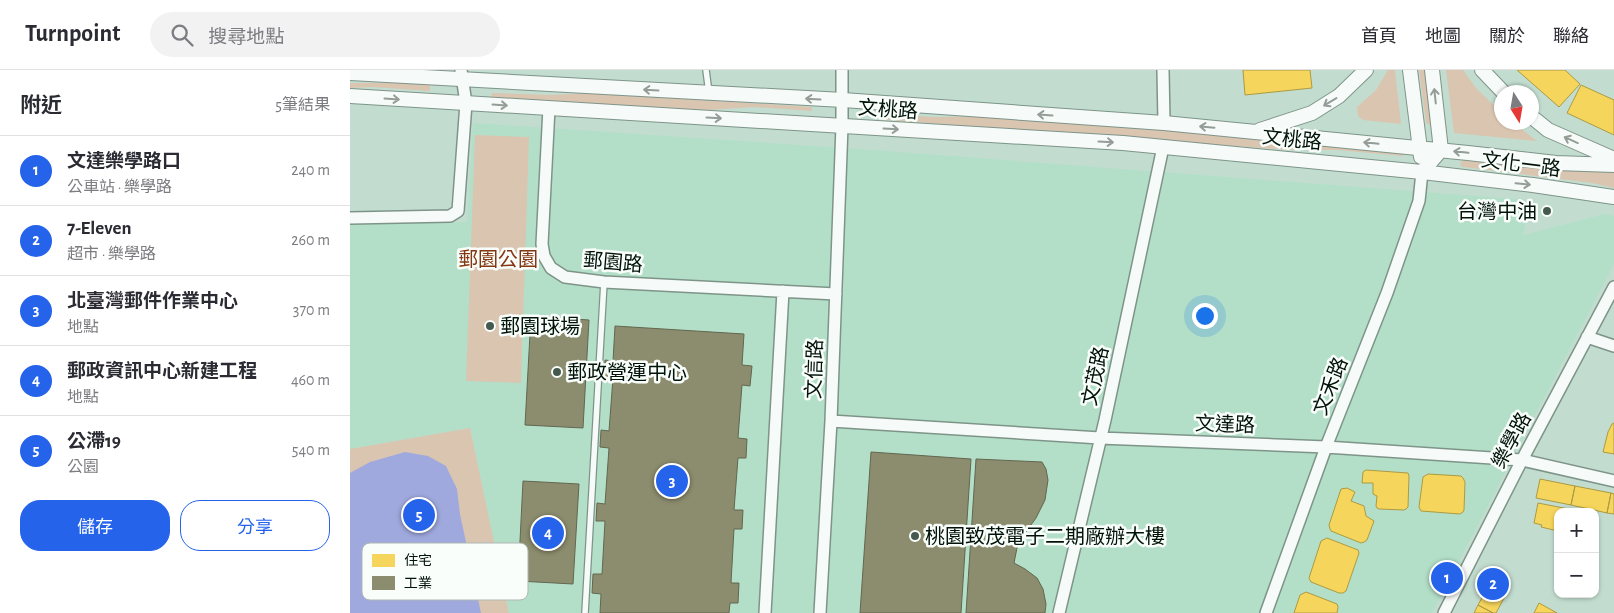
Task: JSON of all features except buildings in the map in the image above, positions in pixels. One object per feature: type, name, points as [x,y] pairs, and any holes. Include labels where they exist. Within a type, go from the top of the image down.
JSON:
[{"type":"street","name":"文信路","points":[[820,613],[831,421],[843,100],[842,70]]},
{"type":"street","points":[[1163,70],[1164,123]]},
{"type":"street","points":[[1255,132],[1312,113],[1339,96],[1366,70]]},
{"type":"street","points":[[1410,70],[1422,172]]},
{"type":"street","points":[[1422,172],[1441,150],[1432,70]]},
{"type":"street","points":[[1482,70],[1496,85]]},
{"type":"street","name":"文桃路","points":[[350,73],[462,75],[709,93],[843,100],[1164,123],[1420,148]]},
{"type":"street","points":[[350,218],[450,216],[458,211],[466,103],[462,75]]},
{"type":"street","name":"文桃路","points":[[350,96],[1163,147],[1422,172]]},
{"type":"street","name":"郵園路","points":[[549,108],[542,244],[544,256],[551,268],[565,276],[604,282],[836,294]]},
{"type":"street","points":[[1539,123],[1548,130],[1614,159]]},
{"type":"street","name":"文茂路","points":[[1059,613],[1100,438],[1163,147]]},
{"type":"street","name":"文化一路","points":[[1420,148],[1556,163],[1614,166]]},
{"type":"street","name":"文化一路","points":[[1422,172],[1614,197]]},
{"type":"street","name":"文禾路","points":[[1266,613],[1326,446],[1394,274],[1419,202],[1422,172]]},
{"type":"street","name":"樂學路","points":[[1444,613],[1522,460],[1614,287]]},
{"type":"street","points":[[765,613],[783,291]]},
{"type":"street","points":[[1587,337],[1614,346]]},
{"type":"street","name":"文達路","points":[[831,421],[1100,438],[1326,446],[1522,460],[1614,481]]},
{"type":"lane","points":[[706,70],[709,93]]},
{"type":"lane","points":[[585,613],[604,282]]},
{"type":"shaded area","points":[[473,123],[859,149],[1530,200],[1523,235],[1605,214],[1614,216],[1614,264],[1432,613],[509,613],[506,600],[528,600],[528,543],[494,543],[470,428],[350,449],[350,224],[467,222]]},
{"type":"green space","points":[[1388,70],[1395,70],[1401,124],[1363,120],[1358,116],[1357,107],[1376,90]]},
{"type":"green space","points":[[1419,70],[1426,70],[1431,125],[1426,122]]},
{"type":"green space","points":[[1446,70],[1463,70],[1476,88],[1494,105],[1494,130],[1523,130],[1537,141],[1454,133]]},
{"type":"green space","points":[[350,83],[430,85],[430,91],[372,87],[350,88]]},
{"type":"green space","points":[[492,93],[551,95],[591,93],[812,107],[812,111],[754,107],[708,110],[491,99]]},
{"type":"green space","points":[[888,115],[986,116],[1088,121],[1404,153],[1403,156],[1337,150],[1290,150],[888,120]]},
{"type":"green space","name":"郵園公園","points":[[475,135],[529,137],[521,383],[466,381]]},
{"type":"green space","points":[[1464,160],[1558,169],[1614,171],[1614,188],[1592,183],[1463,167],[1460,163]]},
{"type":"green space","points":[[470,428],[494,543],[362,543],[362,600],[506,600],[509,613],[350,613],[350,449]]},
{"type":"water","points":[[405,452],[428,456],[446,466],[457,489],[466,543],[362,543],[362,600],[478,600],[481,613],[350,613],[350,473],[370,462]]},
{"type":"place","name":"台灣中油","points":[[1547,211]]},
{"type":"place","name":"郵園球場","points":[[490,326]]},
{"type":"place","name":"郵政營運中心","points":[[557,372]]},
{"type":"place","name":"北臺灣郵件作業中心","points":[[672,481]]},
{"type":"place","name":"公滯19","points":[[419,515]]},
{"type":"place","name":"郵政資訊中心新建工程","points":[[548,533]]},
{"type":"place","name":"桃園致茂電子二期廠辦大樓","points":[[915,536]]},
{"type":"place","name":"文達樂學路口","points":[[1447,578]]},
{"type":"place","name":"7-Eleven","points":[[1493,584]]}]
